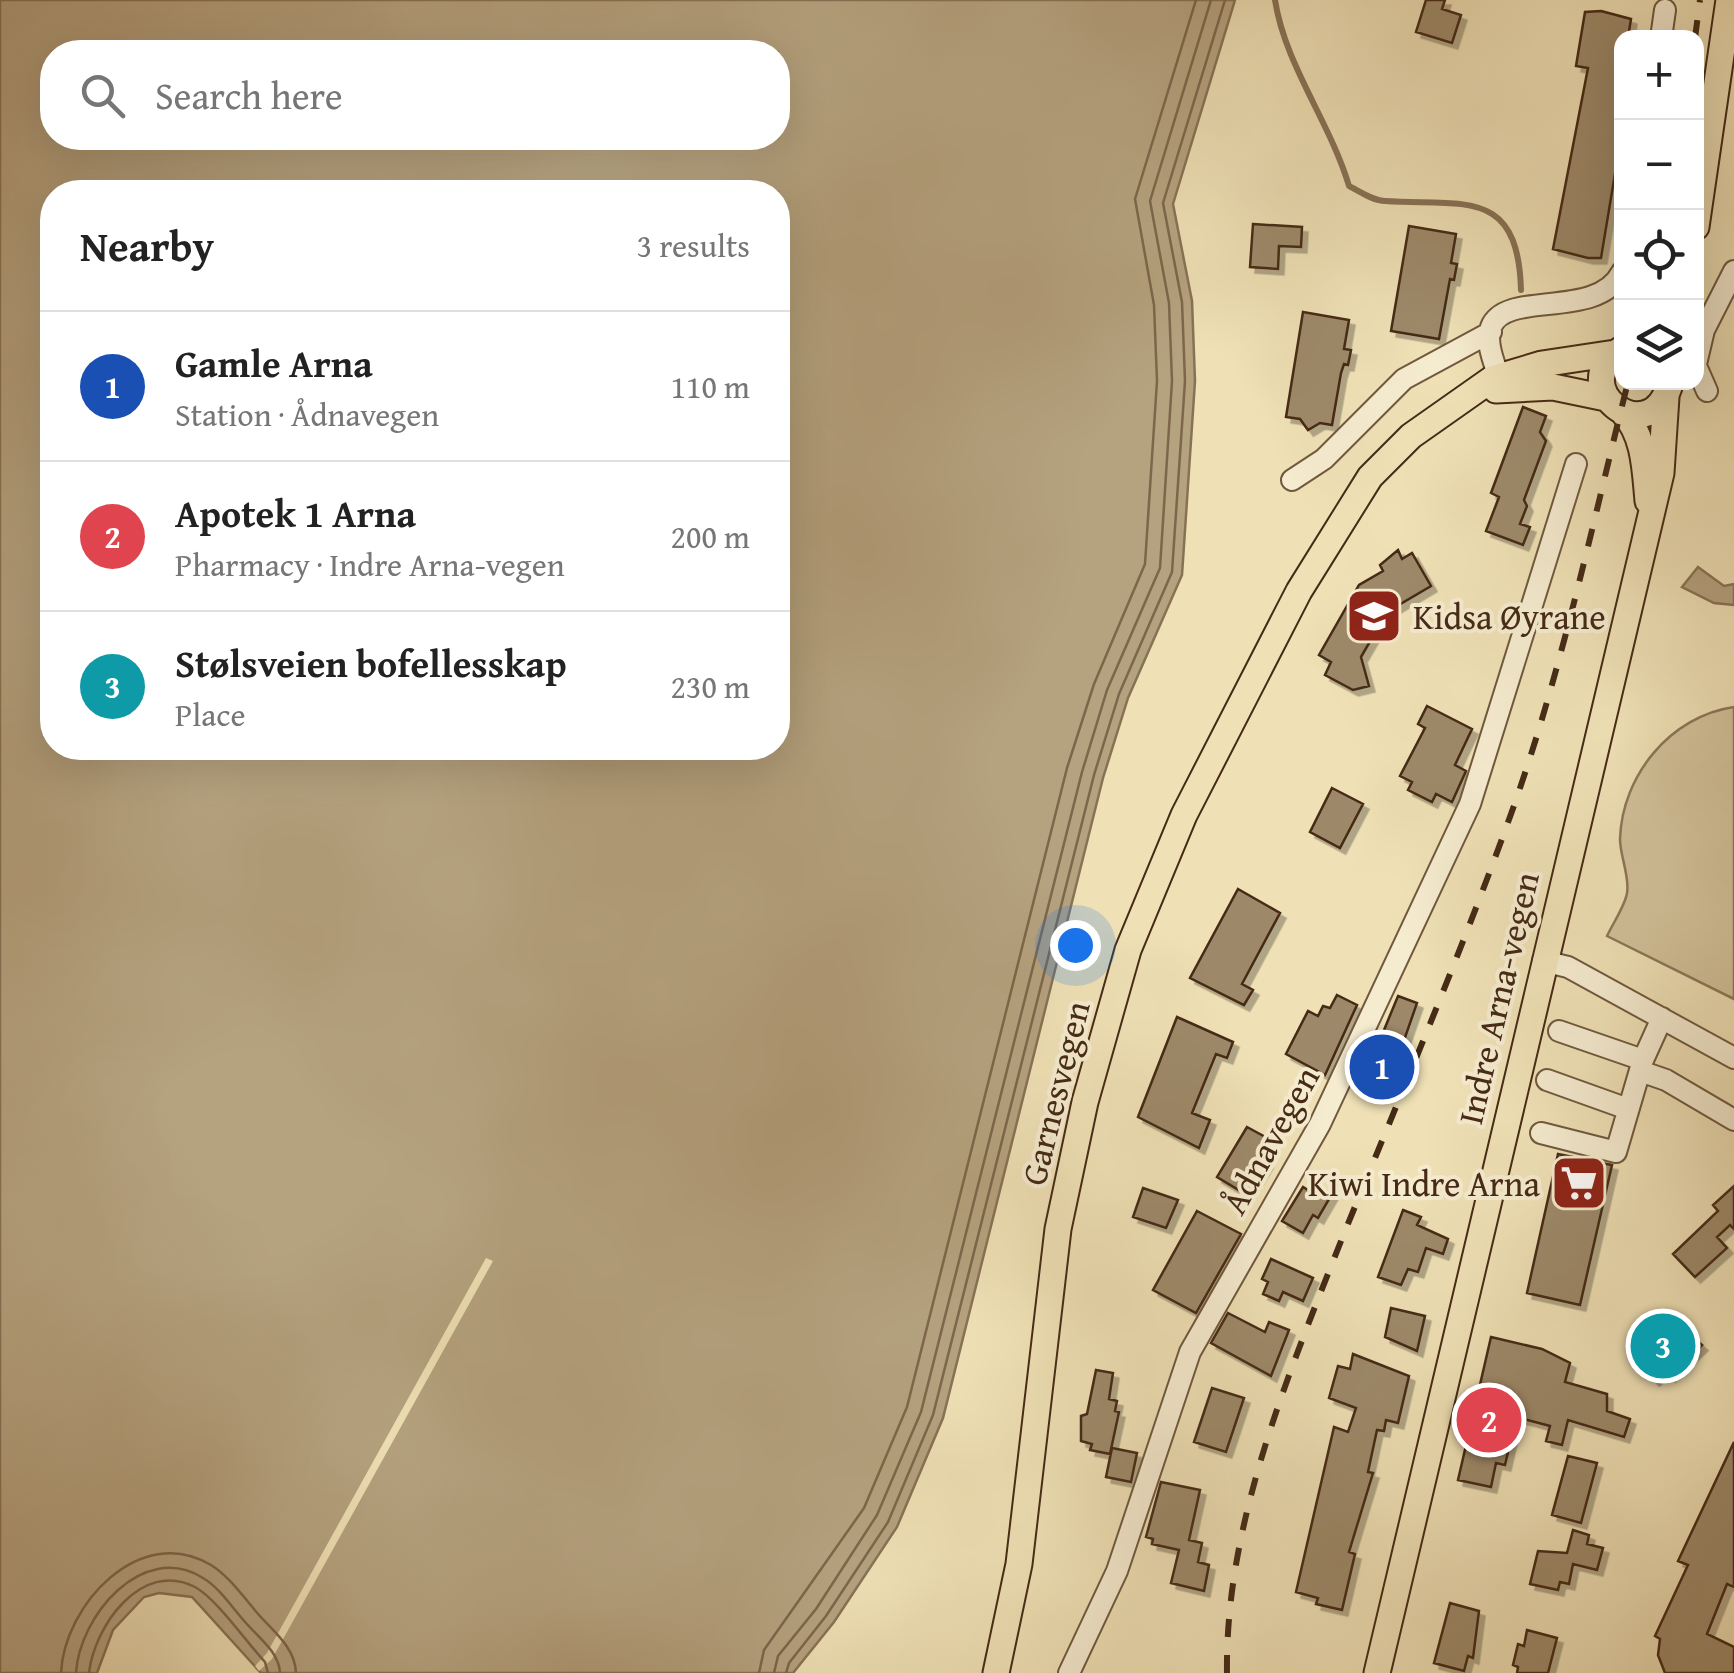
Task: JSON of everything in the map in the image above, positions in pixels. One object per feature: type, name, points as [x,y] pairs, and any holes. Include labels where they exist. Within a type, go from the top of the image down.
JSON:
[{"type":"main road","points":[[1698,210],[1729,0]]},
{"type":"main road","name":"Garnesvegen","points":[[996,1673],[1019,1564],[1058,1229],[1085,1102],[1128,950],[1193,798],[1263,658],[1342,516],[1370,477],[1410,436],[1471,396],[1501,382],[1614,352]]},
{"type":"main road","points":[[1614,357],[1602,374],[1614,405],[1650,412],[1668,390]]},
{"type":"main road","name":"Garnesvegen","points":[[1501,382],[1553,387],[1614,405]]},
{"type":"main road","name":"Indre Arna-vegen","points":[[1377,1673],[1665,450],[1668,390]]},
{"type":"main road","name":"Indre Arna-vegen","points":[[1614,405],[1632,422],[1643,454],[1649,516]]},
{"type":"street","points":[[1662,30],[1665,10]]},
{"type":"street","points":[[1704,330],[1734,271]]},
{"type":"street","points":[[1292,480],[1324,459],[1404,379],[1490,332],[1500,316],[1519,308],[1590,298],[1607,291],[1614,282]]},
{"type":"street","points":[[1490,332],[1501,382]]},
{"type":"street","points":[[1704,384],[1707,391]]},
{"type":"street","name":"Ådnavegen","points":[[1068,1673],[1117,1571],[1190,1352],[1320,1124],[1470,804],[1576,464]]},
{"type":"street","points":[[1542,961],[1568,967],[1734,1058]]},
{"type":"street","points":[[1541,1133],[1616,1152],[1641,1066],[1662,1018]]},
{"type":"street","points":[[1559,1031],[1641,1066],[1734,1120]]},
{"type":"street","points":[[1547,1080],[1628,1109]]},
{"type":"shaded area","points":[[1734,707],[1734,999],[1607,936],[1627,893],[1620,839],[1623,815],[1640,771],[1654,752],[1690,722]]},
{"type":"water","points":[[0,0],[1235,0],[1173,204],[1192,301],[1195,381],[1182,575],[1128,698],[1103,778],[943,1418],[897,1527],[834,1622],[793,1673],[261,1673],[192,1597],[159,1593],[144,1597],[113,1630],[97,1673],[0,1673]]},
{"type":"water","points":[[1698,567],[1724,586],[1734,584],[1734,605],[1714,603],[1682,587]]},
{"type":"pier","points":[[486,1258],[493,1261],[272,1659],[259,1671],[255,1666],[267,1653]]},
{"type":"building","points":[[1426,0],[1445,0],[1442,9],[1461,15],[1452,43],[1416,32]]},
{"type":"building","points":[[1601,11],[1631,19],[1629,30],[1614,30],[1614,180],[1601,258],[1553,249],[1588,68],[1576,66],[1585,12]]},
{"type":"building","points":[[1253,224],[1302,227],[1301,247],[1279,246],[1278,269],[1250,267]]},
{"type":"building","points":[[1409,226],[1456,234],[1451,263],[1457,264],[1454,280],[1450,279],[1439,339],[1391,331]]},
{"type":"building","points":[[1303,312],[1349,320],[1344,349],[1351,350],[1348,365],[1344,364],[1341,373],[1332,425],[1320,423],[1308,430],[1300,419],[1286,417]]},
{"type":"building","points":[[1523,407],[1546,416],[1540,432],[1546,441],[1524,500],[1527,506],[1520,524],[1530,527],[1523,545],[1486,531],[1499,497],[1491,493]]},
{"type":"building","points":[[1398,550],[1402,559],[1412,553],[1431,586],[1387,612],[1361,657],[1369,686],[1353,690],[1325,675],[1331,662],[1319,655],[1359,585],[1383,571],[1380,565]]},
{"type":"building","points":[[1427,706],[1472,729],[1455,765],[1466,771],[1452,802],[1436,794],[1432,802],[1408,790],[1412,782],[1400,776],[1425,728],[1418,724]]},
{"type":"building","points":[[1332,788],[1363,804],[1340,848],[1310,832]]},
{"type":"building","points":[[1238,889],[1280,913],[1242,984],[1253,990],[1244,1005],[1190,978]]},
{"type":"building","points":[[1337,995],[1357,1005],[1325,1075],[1286,1054],[1308,1011],[1318,1016],[1323,1006],[1330,1008]]},
{"type":"building","points":[[1398,996],[1417,1003],[1385,1095],[1361,1086]]},
{"type":"building","points":[[1177,1017],[1233,1042],[1227,1058],[1216,1054],[1192,1113],[1210,1120],[1199,1148],[1138,1117]]},
{"type":"building","points":[[1247,1127],[1269,1139],[1258,1158],[1267,1163],[1247,1195],[1217,1177]]},
{"type":"building","points":[[1558,1154],[1612,1165],[1580,1305],[1527,1293]]},
{"type":"building","points":[[1312,1183],[1332,1194],[1318,1218],[1313,1215],[1303,1233],[1282,1221],[1303,1187],[1308,1190]]},
{"type":"building","points":[[1734,1186],[1734,1229],[1730,1225],[1717,1237],[1727,1248],[1695,1277],[1673,1254],[1718,1211],[1713,1205]]},
{"type":"building","points":[[1143,1188],[1178,1200],[1166,1228],[1133,1217]]},
{"type":"building","points":[[1403,1210],[1421,1217],[1417,1225],[1448,1239],[1443,1254],[1426,1248],[1418,1272],[1408,1269],[1401,1285],[1378,1277]]},
{"type":"building","points":[[1197,1211],[1241,1234],[1196,1313],[1153,1290]]},
{"type":"building","points":[[1271,1259],[1313,1278],[1303,1301],[1283,1292],[1279,1301],[1263,1294],[1268,1282],[1262,1279]]},
{"type":"building","points":[[1391,1308],[1425,1316],[1417,1351],[1385,1337]]},
{"type":"building","points":[[1228,1313],[1265,1332],[1269,1322],[1289,1330],[1271,1376],[1211,1343]]},
{"type":"building","points":[[1665,1314],[1702,1345],[1670,1376],[1665,1370],[1654,1380],[1632,1357],[1639,1350],[1633,1344]]},
{"type":"building","points":[[1491,1337],[1542,1349],[1570,1363],[1565,1382],[1607,1394],[1607,1411],[1630,1419],[1624,1437],[1568,1420],[1562,1445],[1546,1441],[1550,1426],[1516,1417],[1505,1465],[1496,1463],[1491,1487],[1458,1480]]},
{"type":"building","points":[[1353,1354],[1409,1376],[1398,1423],[1386,1420],[1384,1431],[1377,1430],[1368,1472],[1373,1473],[1349,1552],[1355,1554],[1342,1610],[1316,1604],[1318,1598],[1296,1592],[1334,1427],[1348,1432],[1356,1408],[1329,1398],[1338,1366],[1350,1369]]},
{"type":"building","points":[[1096,1370],[1113,1373],[1109,1399],[1117,1401],[1115,1411],[1119,1412],[1110,1454],[1090,1450],[1092,1444],[1081,1441],[1081,1416],[1087,1414]]},
{"type":"building","points":[[1212,1388],[1244,1398],[1226,1452],[1194,1442]]},
{"type":"building","points":[[1734,1442],[1734,1587],[1727,1584],[1707,1634],[1734,1647],[1734,1673],[1665,1673],[1658,1655],[1660,1639],[1655,1636],[1688,1565],[1678,1561]]},
{"type":"building","points":[[1112,1448],[1137,1453],[1131,1482],[1106,1477]]},
{"type":"building","points":[[1568,1456],[1597,1463],[1581,1523],[1552,1515]]},
{"type":"building","points":[[1161,1482],[1200,1490],[1189,1540],[1202,1543],[1198,1562],[1209,1565],[1204,1591],[1171,1583],[1179,1550],[1152,1544],[1153,1539],[1146,1537]]},
{"type":"building","points":[[1573,1530],[1589,1535],[1587,1544],[1603,1548],[1597,1570],[1573,1564],[1569,1584],[1560,1582],[1558,1590],[1530,1584],[1538,1551],[1567,1553]]},
{"type":"building","points":[[1450,1603],[1479,1611],[1473,1658],[1468,1656],[1464,1671],[1434,1663]]},
{"type":"building","points":[[1527,1630],[1557,1638],[1548,1673],[1517,1673],[1518,1667],[1513,1665],[1518,1644],[1524,1646]]},
{"type":"waterway","points":[[1275,0],[1288,47],[1349,186],[1380,201],[1462,204],[1497,218],[1510,233],[1518,257],[1521,290]]},
{"type":"railway","points":[[1696,30],[1700,0]]},
{"type":"railway","points":[[1227,1673],[1237,1561],[1264,1450],[1302,1341],[1511,814],[1560,654],[1626,390]]},
{"type":"place","name":"Kidsa Øyrane","points":[[1374,616]]},
{"type":"place","name":"Gamle Arna","points":[[1382,1067]]},
{"type":"place","name":"Kiwi Indre Arna","points":[[1579,1183]]},
{"type":"place","name":"Stølsveien bofellesskap","points":[[1663,1346]]},
{"type":"place","name":"Apotek 1 Arna","points":[[1489,1420]]}]
